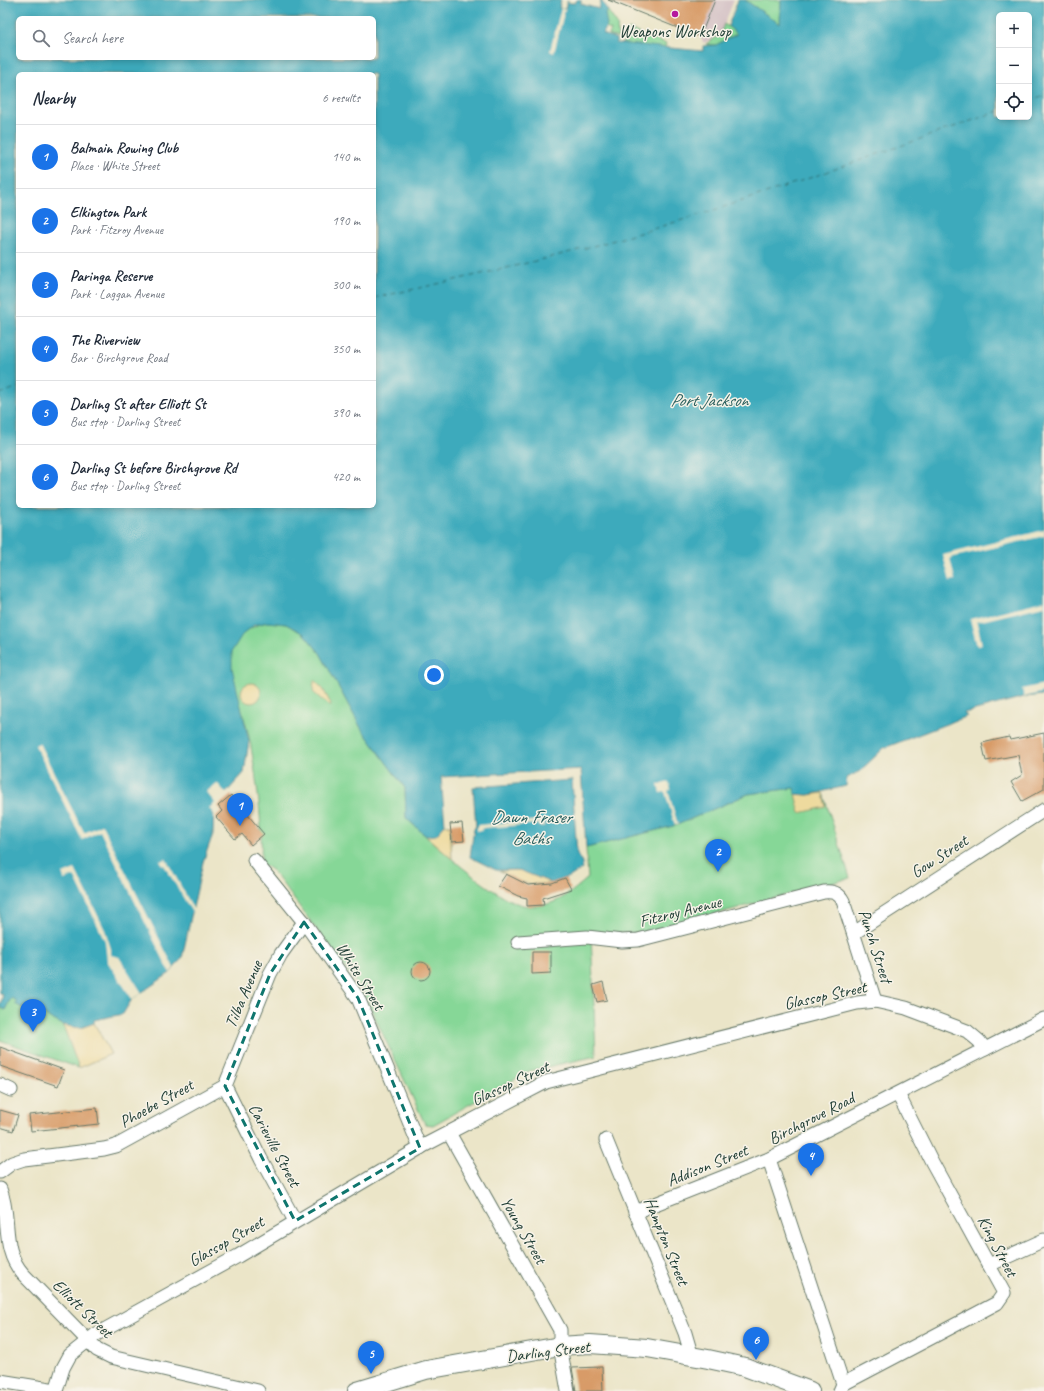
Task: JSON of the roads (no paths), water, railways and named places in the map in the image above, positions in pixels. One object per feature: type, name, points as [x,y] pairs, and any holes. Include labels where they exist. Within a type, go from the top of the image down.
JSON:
[{"type":"street","name":"Gow Street","points":[[854,933],[1044,810]]},
{"type":"street","name":"White Street","points":[[254,860],[304,922],[358,998],[420,1148]]},
{"type":"street","name":"Fitzroy Avenue","points":[[518,942],[587,937],[630,941],[664,935],[824,892],[838,894],[843,901]]},
{"type":"street","name":"Punch Street","points":[[843,901],[875,1001]]},
{"type":"street","name":"Tilba Avenue","points":[[225,1086],[270,974],[281,954],[304,922]]},
{"type":"street","name":"Glassop Street","points":[[56,1390],[66,1361],[70,1355],[95,1335],[238,1256],[420,1148],[546,1082],[857,1003],[875,1001],[906,1008],[966,1031],[980,1041],[984,1049]]},
{"type":"street","name":"Birchgrove Road","points":[[842,1387],[769,1159],[1044,1019]]},
{"type":"street","name":"Phoebe Street","points":[[0,1172],[12,1163],[24,1159],[104,1150],[128,1140],[225,1086]]},
{"type":"street","name":"Carieville Street","points":[[225,1086],[261,1159],[295,1221]]},
{"type":"street","name":"King Street","points":[[842,1387],[997,1303],[1004,1293],[932,1162],[898,1094]]},
{"type":"street","name":"Young Street","points":[[449,1133],[560,1330],[560,1346],[568,1391]]},
{"type":"street","name":"Hampton Street","points":[[606,1140],[685,1334],[692,1356]]},
{"type":"street","name":"Addison Street","points":[[635,1212],[769,1159]]},
{"type":"street","name":"Elliott Street","points":[[0,1189],[2,1215],[10,1254],[17,1267],[97,1350],[112,1357],[258,1391]]},
{"type":"street","points":[[989,1265],[1044,1240]]},
{"type":"street","name":"Darling Street","points":[[357,1391],[426,1370],[560,1346],[613,1345],[647,1348],[745,1367],[810,1391]]},
{"type":"street","points":[[0,1381],[56,1390]]},
{"type":"water","name":"Port Jackson","points":[[0,0],[561,0],[559,8],[565,9],[567,1],[570,3],[575,3],[577,0],[581,0],[581,4],[599,9],[601,0],[608,11],[605,13],[607,25],[603,34],[616,39],[616,43],[703,51],[703,46],[716,45],[737,34],[728,26],[738,0],[745,0],[780,24],[781,0],[1044,0],[1044,695],[1024,697],[964,713],[967,716],[884,748],[860,771],[847,778],[846,786],[808,795],[795,794],[794,788],[748,794],[677,825],[586,848],[581,769],[441,777],[445,825],[436,835],[426,836],[406,818],[405,788],[361,728],[320,653],[304,634],[286,624],[268,622],[254,625],[242,635],[232,651],[232,668],[249,741],[244,773],[214,806],[213,834],[203,862],[182,958],[170,973],[132,999],[123,1014],[94,1020],[94,1023],[80,1028],[63,1025],[25,1005],[23,1008],[15,1004],[17,1001],[11,998],[5,1010],[0,1007],[3,994],[0,993]]},
{"type":"water","name":"Dawn Fraser Baths","points":[[572,780],[577,854],[582,862],[582,869],[571,876],[552,883],[519,870],[496,870],[470,857],[474,828],[476,827],[473,787]]},
{"type":"place","name":"Weapons Workshop","points":[[675,14]]},
{"type":"place","name":"Balmain Rowing Club","points":[[240,826]]},
{"type":"place","name":"Elkington Park","points":[[718,872]]},
{"type":"place","name":"Paringa Reserve","points":[[33,1032]]},
{"type":"place","name":"The Riverview","points":[[811,1176]]},
{"type":"place","name":"Darling St before Birchgrove Rd","points":[[756,1360]]},
{"type":"place","name":"Darling St after Elliott St","points":[[371,1374]]}]
